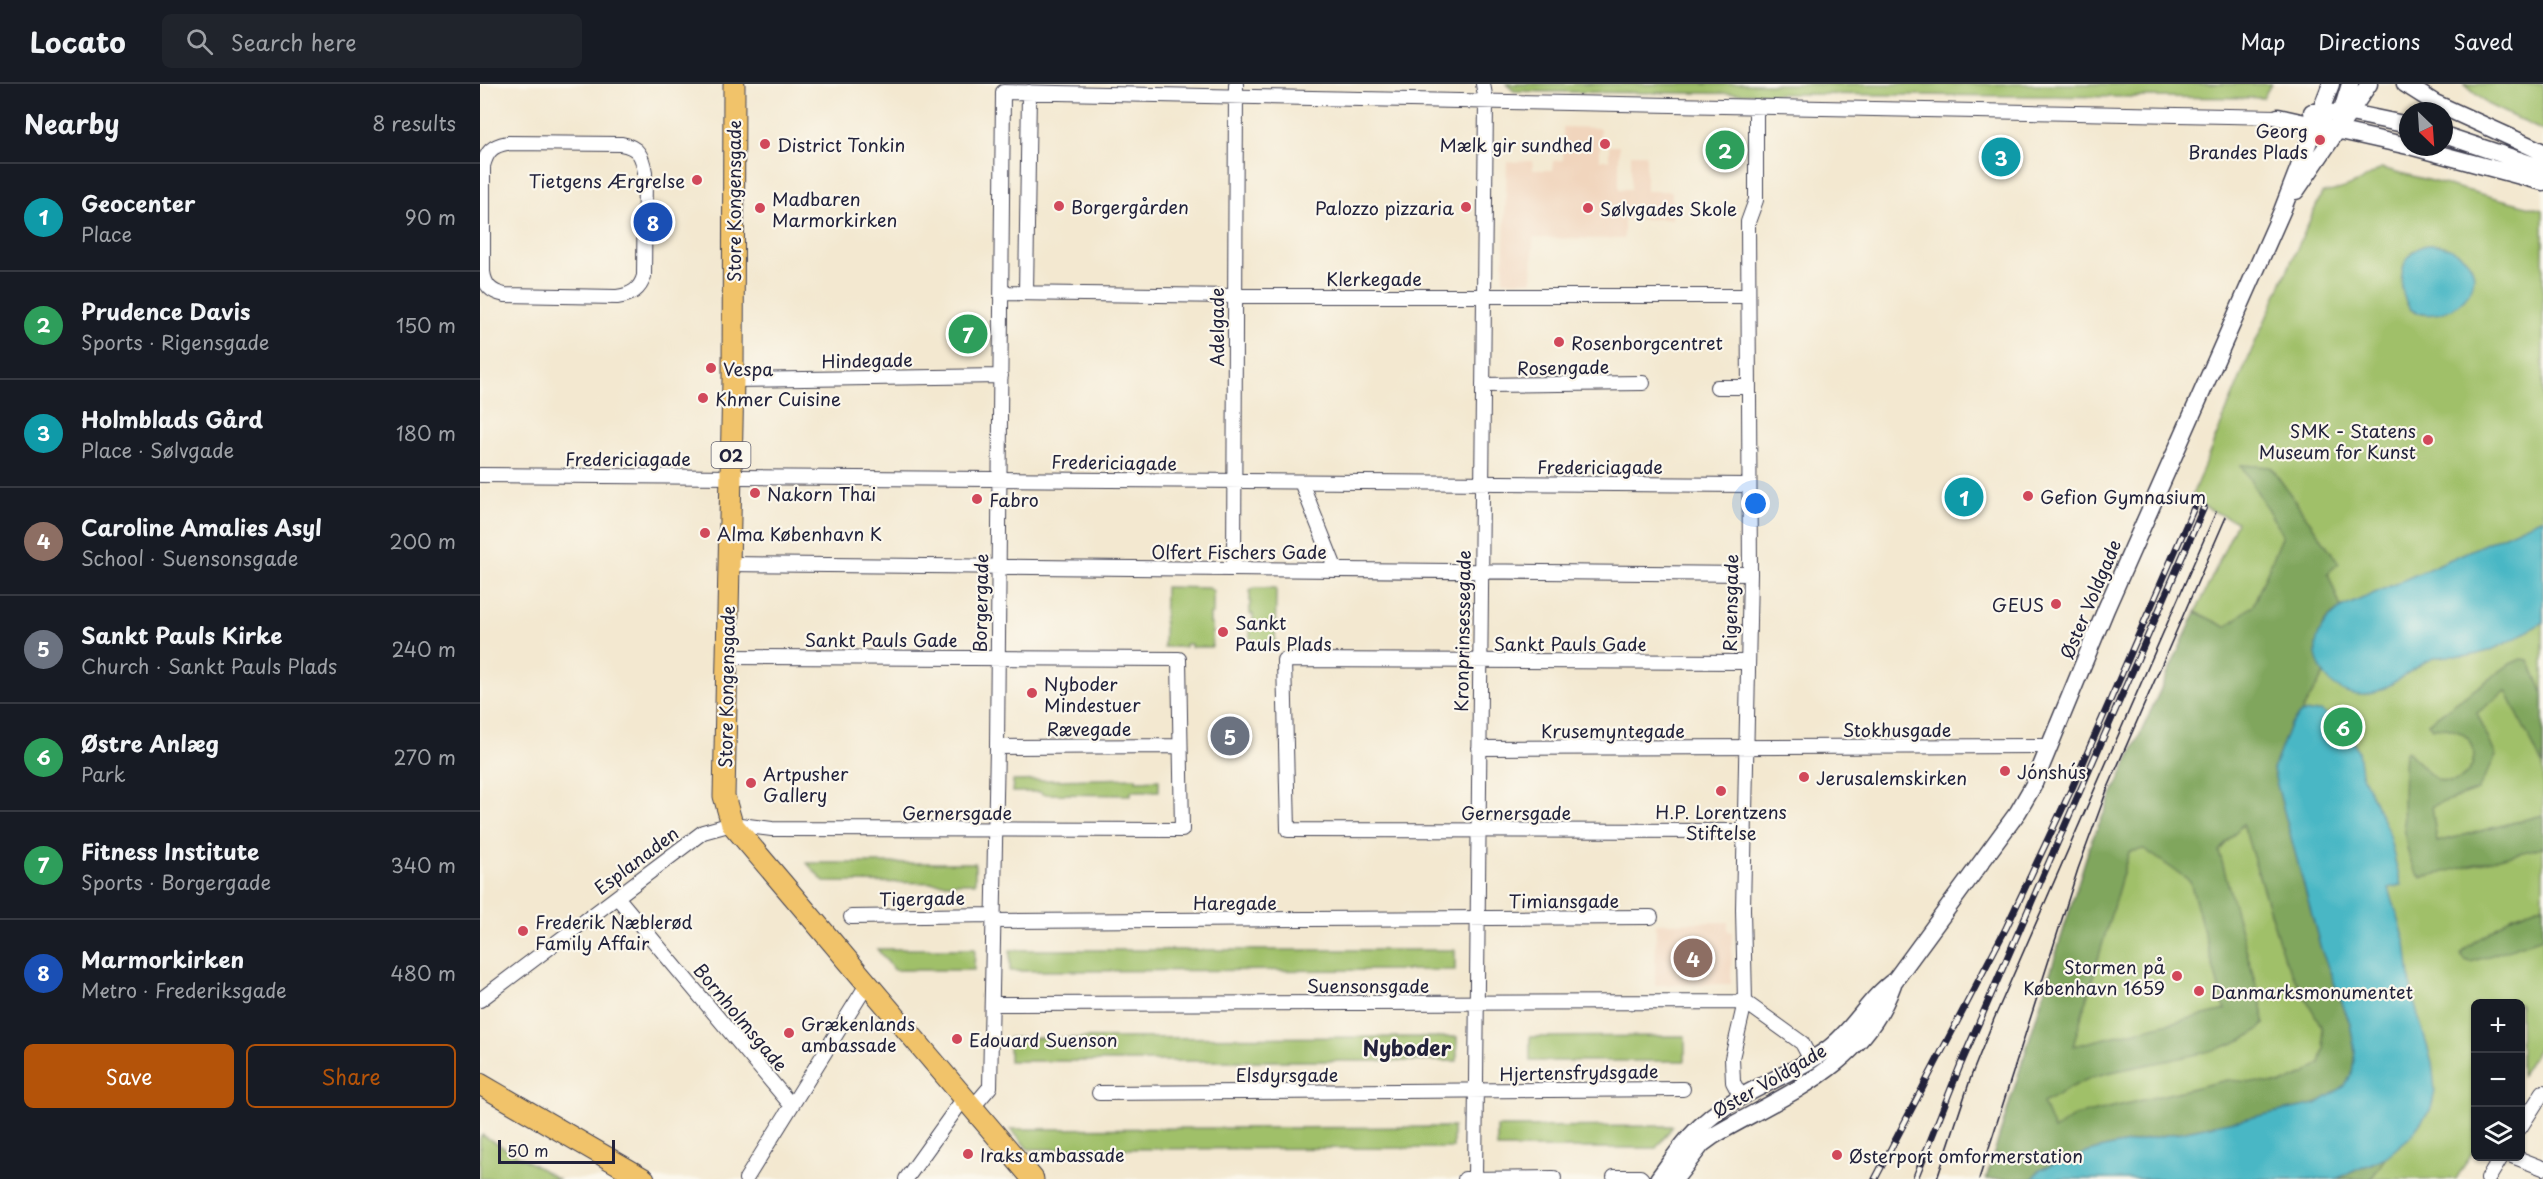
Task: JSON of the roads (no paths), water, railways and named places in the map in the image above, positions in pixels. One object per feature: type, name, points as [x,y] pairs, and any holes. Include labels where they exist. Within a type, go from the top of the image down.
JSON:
[{"type":"main road","name":"Store Kongensgade","points":[[734,84],[733,380],[724,795],[732,824],[1033,1179]]},
{"type":"main road","points":[[480,1084],[644,1179]]},
{"type":"street","name":"Kronprinsessegade","points":[[1475,1179],[1486,101],[1483,84]]},
{"type":"street","name":"Øster Voldgade","points":[[1675,1179],[1698,1149],[1713,1136],[1802,1087],[1843,1059],[1869,1028],[1889,996],[1895,980],[2018,813],[2033,786],[2048,746],[2178,445],[2282,211],[2331,84]]},
{"type":"street","points":[[2346,112],[2350,84]]},
{"type":"street","name":"Øster Voldgade","points":[[2282,211],[2338,130],[2346,112],[2369,84]]},
{"type":"street","points":[[2405,84],[2435,103],[2543,152]]},
{"type":"street","points":[[1026,293],[1021,89],[1236,90],[1486,101],[2278,117],[2318,117],[2346,112],[2399,123]]},
{"type":"street","name":"Borgergade","points":[[906,1179],[968,1102],[990,1087],[996,830],[1003,92],[1021,89]]},
{"type":"street","name":"Adelgade","points":[[1234,569],[1233,296],[1236,90]]},
{"type":"street","name":"Rigensgade","points":[[1741,1097],[1733,1082],[1732,1058],[1744,1002],[1744,831],[1750,574],[1747,296],[1748,222],[1756,200],[1756,106]]},
{"type":"street","points":[[2318,117],[2338,130],[2399,144]]},
{"type":"street","points":[[2453,138],[2543,168]]},
{"type":"street","points":[[507,143],[621,144],[636,149],[643,158],[645,172],[644,276],[642,283],[636,290],[625,296],[515,296],[492,291],[484,280],[482,218],[483,166],[485,157],[493,147],[507,143]]},
{"type":"street","points":[[2446,156],[2543,182]]},
{"type":"street","name":"Klerkegade","points":[[1002,293],[1233,296],[1747,296]]},
{"type":"street","name":"Hindegade","points":[[733,380],[1001,376]]},
{"type":"street","name":"Rosengade","points":[[1483,385],[1643,383]]},
{"type":"street","points":[[1717,387],[1749,387]]},
{"type":"street","name":"Fredericiagade","points":[[480,475],[1748,485]]},
{"type":"street","points":[[1301,482],[1336,570]]},
{"type":"street","name":"Olfert Fischers Gade","points":[[729,564],[1750,574]]},
{"type":"street","name":"Sankt Pauls Gade","points":[[727,657],[1179,659],[1180,746]]},
{"type":"street","name":"Sankt Pauls Gade","points":[[1288,830],[1284,660],[1748,662]]},
{"type":"street","name":"Gernersgade","points":[[732,824],[772,829],[1182,830],[1180,746]]},
{"type":"street","name":"Rævegade","points":[[997,747],[1180,746]]},
{"type":"street","name":"Stokhusgade","points":[[1746,747],[2048,746]]},
{"type":"street","name":"Krusemyntegade","points":[[1479,748],[1746,747]]},
{"type":"street","name":"Esplanaden","points":[[480,1000],[703,832],[732,824]]},
{"type":"street","name":"Gernersgade","points":[[1288,830],[1744,831]]},
{"type":"street","name":"Bornholmsgade","points":[[617,897],[792,1105]]},
{"type":"street","name":"Tigergade","points":[[851,916],[994,918]]},
{"type":"street","name":"Timiansgade","points":[[1477,918],[1651,917]]},
{"type":"street","name":"Haregade","points":[[994,918],[1477,918]]},
{"type":"street","name":"Øster Voldgade","points":[[1658,1179],[1689,1138],[1706,1121],[1741,1097],[1810,1060],[1840,1040],[1881,990],[1895,980]]},
{"type":"street","points":[[746,1179],[868,983]]},
{"type":"street","name":"Øster Voldgade","points":[[1744,1002],[1802,1043],[1810,1060]]},
{"type":"street","name":"Suensonsgade","points":[[992,1004],[1744,1002]]},
{"type":"street","name":"Hjertensfrydsgade","points":[[1475,1091],[1683,1089]]},
{"type":"street","name":"Elsdyrsgade","points":[[1100,1093],[1475,1091]]},
{"type":"street","points":[[2525,1120],[2543,1092]]},
{"type":"street","points":[[2488,1179],[2499,1161]]},
{"type":"street","points":[[2525,1161],[2543,1168]]},
{"type":"street","points":[[1614,1177],[1640,1177],[1642,1179]]},
{"type":"street","points":[[1465,1179],[1554,1178]]},
{"type":"water","points":[[2426,245],[2442,246],[2457,252],[2469,263],[2474,276],[2471,288],[2464,299],[2453,308],[2439,313],[2424,314],[2410,309],[2403,291],[2402,272],[2405,263],[2417,249]]},
{"type":"water","points":[[2543,518],[2543,622],[2488,651],[2468,656],[2436,657],[2373,693],[2361,695],[2348,693],[2334,685],[2324,675],[2316,654],[2317,640],[2322,627],[2341,608]]},
{"type":"water","points":[[2321,711],[2348,729],[2358,751],[2361,773],[2388,831],[2401,885],[2389,888],[2406,943],[2412,995],[2432,1062],[2435,1091],[2431,1109],[2410,1137],[2386,1157],[2336,1179],[2033,1179],[2038,1171],[2099,1149],[2316,1104],[2345,1086],[2352,1073],[2355,1052],[2350,1023],[2321,949],[2273,770],[2290,725],[2301,713]]},
{"type":"tram line","points":[[1937,1179],[1972,1074],[1994,1019],[2216,512]]},
{"type":"tram line","points":[[1979,1179],[2078,869],[2107,790],[2226,517]]},
{"type":"railway","points":[[1875,1179],[2006,928],[2072,788],[2196,503]]},
{"type":"railway","points":[[1915,1179],[1960,1066],[2204,507]]},
{"type":"place","name":"Georg Brandes Plads","points":[[2320,140]]},
{"type":"place","name":"District Tonkin","points":[[765,144]]},
{"type":"place","name":"Mælk gir sundhed","points":[[1605,144]]},
{"type":"place","name":"Prudence Davis","points":[[1725,150]]},
{"type":"place","name":"Holmblads Gård","points":[[2001,157]]},
{"type":"place","name":"Tietgens Ærgrelse","points":[[697,180]]},
{"type":"place","name":"Borgergården","points":[[1059,206]]},
{"type":"place","name":"Palozzo pizzaria","points":[[1466,207]]},
{"type":"place","name":"Madbaren Marmorkirken","points":[[760,208]]},
{"type":"place","name":"Sølvgades Skole","points":[[1588,208]]},
{"type":"place","name":"Marmorkirken","points":[[653,222]]},
{"type":"place","name":"Fitness Institute","points":[[968,334]]},
{"type":"place","name":"Rosenborgcentret","points":[[1559,342]]},
{"type":"place","name":"Vespa","points":[[711,368]]},
{"type":"place","name":"Khmer Cuisine","points":[[703,398]]},
{"type":"place","name":"SMK - Statens Museum for Kunst","points":[[2428,440]]},
{"type":"place","name":"Nakorn Thai","points":[[755,493]]},
{"type":"place","name":"Gefion Gymnasium","points":[[2028,496]]},
{"type":"place","name":"Geocenter","points":[[1964,497]]},
{"type":"place","name":"Fabro","points":[[977,499]]},
{"type":"place","name":"Alma København K","points":[[705,533]]},
{"type":"place","name":"GEUS","points":[[2056,604]]},
{"type":"place","name":"Sankt Pauls Plads","points":[[1223,632]]},
{"type":"place","name":"Nyboder Mindestuer","points":[[1032,693]]},
{"type":"place","name":"Østre Anlæg","points":[[2343,727]]},
{"type":"place","name":"Sankt Pauls Kirke","points":[[1230,736]]},
{"type":"place","name":"Jónshús","points":[[2005,771]]},
{"type":"place","name":"Jerusalemskirken","points":[[1804,777]]},
{"type":"place","name":"Artpusher Gallery","points":[[751,783]]},
{"type":"place","name":"H.P. Lorentzens Stiftelse","points":[[1721,791]]},
{"type":"place","name":"Frederik Næblerød Family Affair","points":[[523,931]]},
{"type":"place","name":"Caroline Amalies Asyl","points":[[1693,958]]},
{"type":"place","name":"Stormen på København 1659","points":[[2177,976]]},
{"type":"place","name":"Danmarksmonumentet","points":[[2199,991]]},
{"type":"place","name":"Grækenlands ambassade","points":[[789,1033]]},
{"type":"place","name":"Edouard Suenson","points":[[957,1039]]},
{"type":"place","name":"Iraks ambassade","points":[[968,1154]]},
{"type":"place","name":"Østerport omformerstation","points":[[1837,1155]]},
{"type":"district","name":"Nyboder","points":[[1407,1047]]}]
